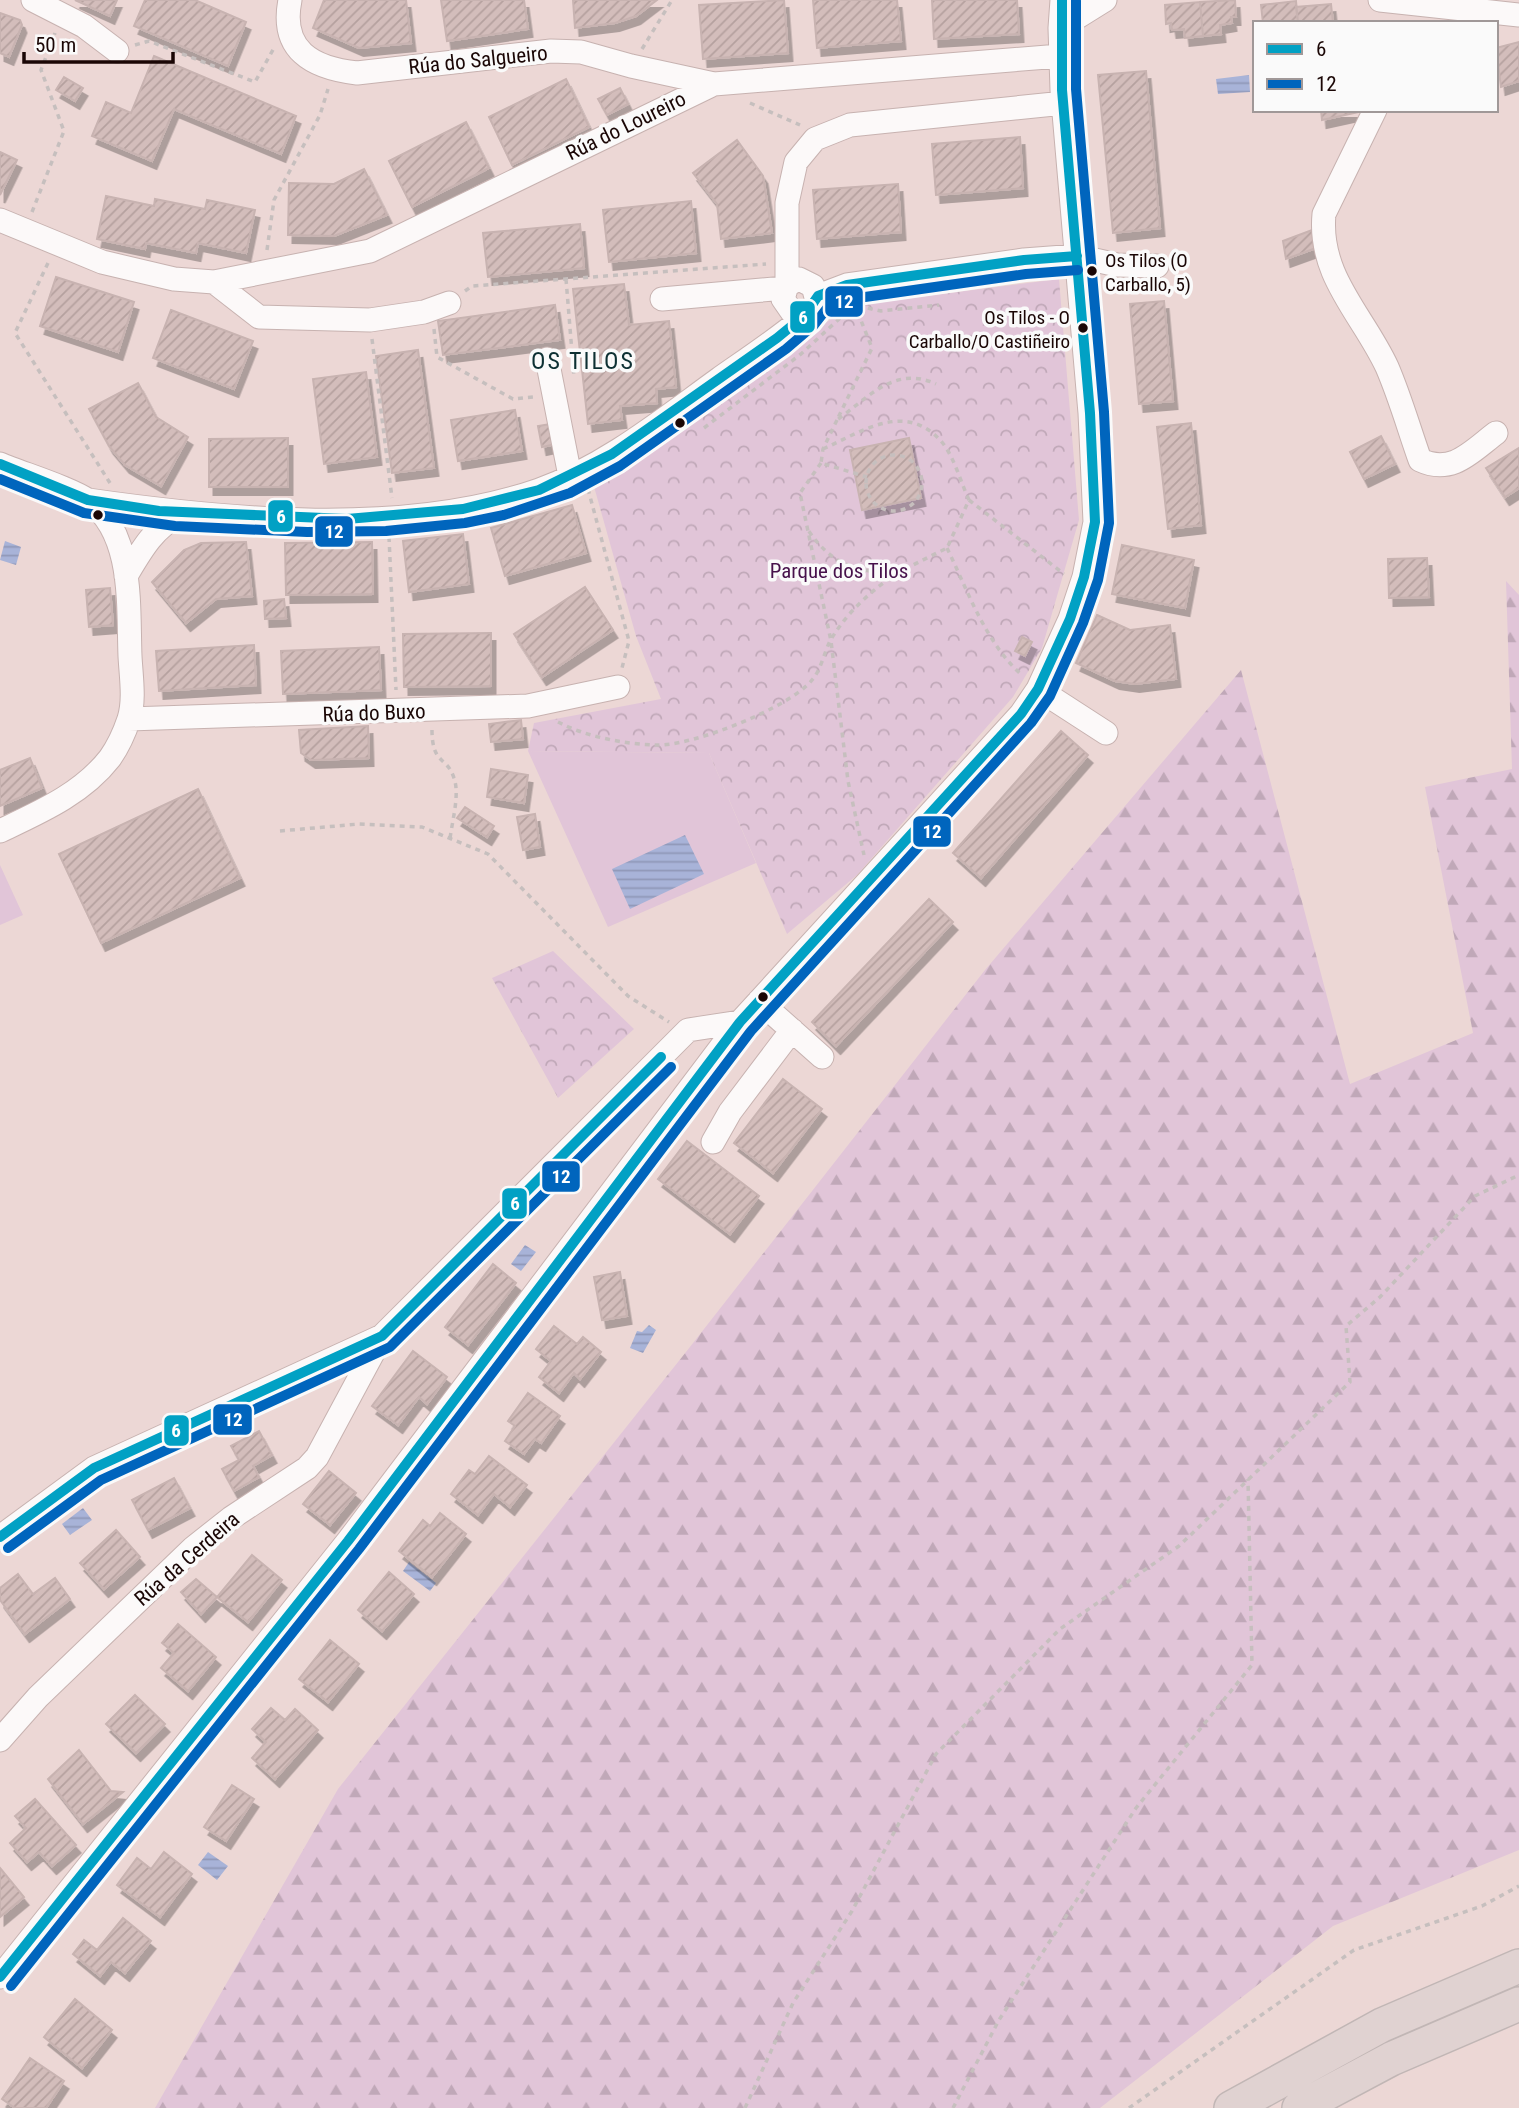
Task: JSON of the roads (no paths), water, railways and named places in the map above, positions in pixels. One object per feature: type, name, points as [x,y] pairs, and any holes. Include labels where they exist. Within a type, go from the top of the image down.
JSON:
[{"type":"highway","points":[[1231,2108],[1382,2025],[1519,1966]]},
{"type":"highway","points":[[1299,2108],[1391,2059],[1519,2004]]},
{"type":"street","points":[[33,0],[84,26],[117,51]]},
{"type":"street","points":[[272,0],[290,0]]},
{"type":"street","name":"Rúa do Salgueiro","points":[[290,0],[286,25],[302,52],[315,64],[334,71],[357,73],[551,51],[581,52],[713,84]]},
{"type":"street","points":[[0,1977],[348,1541],[740,1022],[1021,714],[1038,688],[1070,619],[1081,587],[1095,522],[1060,56],[1062,0]]},
{"type":"street","points":[[1060,27],[1105,0]]},
{"type":"street","points":[[1384,8],[1519,15]]},
{"type":"street","name":"Rúa do Loureiro","points":[[0,220],[102,262],[174,279],[214,282],[370,251],[713,84],[1060,56]]},
{"type":"street","points":[[803,314],[792,312],[785,304],[787,203],[796,162],[815,139],[850,125],[1064,103]]},
{"type":"street","points":[[1374,112],[1324,214],[1323,226],[1331,268],[1347,303],[1387,368],[1420,460],[1451,466],[1496,433]]},
{"type":"street","points":[[818,296],[847,285],[1024,260],[1077,256],[1117,265],[1157,267]]},
{"type":"street","points":[[0,464],[88,500],[181,513],[334,521],[404,516],[499,502],[578,480],[785,332],[816,305],[818,296],[813,286],[804,280],[793,281],[786,287],[662,299]]},
{"type":"street","points":[[214,282],[259,317],[370,320],[424,312],[449,303]]},
{"type":"street","points":[[547,359],[578,480]]},
{"type":"street","points":[[0,831],[53,806],[88,781],[111,756],[129,719],[131,696],[127,576],[118,543],[105,517],[88,500]]},
{"type":"street","points":[[127,576],[149,537],[163,523],[181,513]]},
{"type":"street","name":"Rúa do Buxo","points":[[129,719],[528,706],[618,687]]},
{"type":"street","points":[[1038,688],[1106,733]]},
{"type":"street","points":[[760,1001],[822,1057]]},
{"type":"street","points":[[0,1536],[94,1468],[382,1336],[688,1030],[740,1022]]},
{"type":"street","points":[[713,1142],[730,1112],[792,1030]]},
{"type":"street","name":"Rúa da Cerdeira","points":[[0,1740],[38,1698],[193,1548],[312,1462],[325,1444],[382,1336]]},
{"type":"water","points":[[1249,75],[1250,92],[1218,94],[1216,79]]},
{"type":"water","points":[[5,541],[21,547],[16,565],[0,560]]},
{"type":"water","points":[[685,835],[704,874],[630,909],[612,869]]},
{"type":"water","points":[[525,1245],[536,1252],[521,1271],[511,1264]]},
{"type":"water","points":[[649,1325],[656,1330],[643,1353],[630,1348],[637,1331],[642,1332]]},
{"type":"water","points":[[83,1508],[92,1520],[70,1535],[62,1524]]},
{"type":"water","points":[[409,1562],[436,1583],[430,1591],[403,1571]]},
{"type":"water","points":[[208,1852],[228,1866],[217,1880],[198,1865]]},
{"type":"place","name":"Os Tilos (O Carballo, 5)","points":[[1092,271]]},
{"type":"place","name":"Os Tilos - O Carballo/O Castiñeiro","points":[[1083,328]]},
{"type":"district","name":"OS TILOS","points":[[583,361]]},
{"type":"park label","name":"Parque dos Tilos","points":[[839,571]]}]
